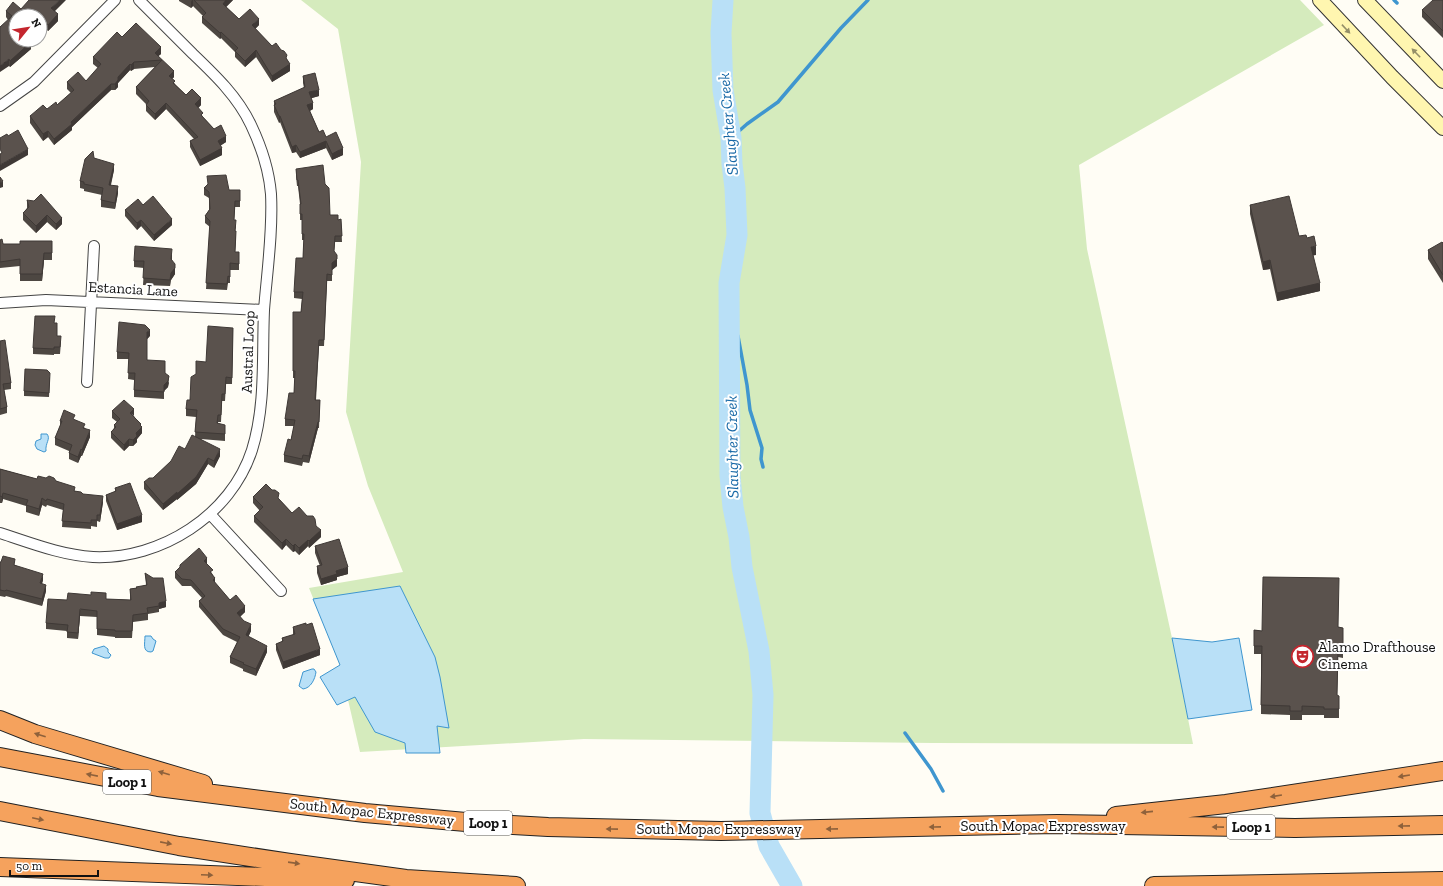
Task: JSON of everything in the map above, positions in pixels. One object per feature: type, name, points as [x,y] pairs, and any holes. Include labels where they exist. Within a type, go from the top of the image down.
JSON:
[{"type":"highway","points":[[0,720],[35,734],[256,799]]},
{"type":"highway","name":"South Mopac Expressway","points":[[0,757],[158,787],[365,813],[477,823],[548,827],[721,831],[1058,824],[1295,828],[1443,825]]},
{"type":"highway","points":[[1058,824],[1094,818],[1226,804],[1443,771]]},
{"type":"highway","points":[[0,811],[179,846],[406,879],[516,886]]},
{"type":"highway","points":[[0,867],[338,881],[406,879]]},
{"type":"highway","points":[[1154,886],[1443,881]]},
{"type":"main road","points":[[1320,0],[1386,71],[1443,128]]},
{"type":"main road","points":[[1365,0],[1443,81]]},
{"type":"street","points":[[0,106],[41,76],[115,0]]},
{"type":"street","name":"Austral Loop","points":[[0,534],[62,553],[94,557],[113,556],[142,551],[156,546],[184,532],[210,514],[233,487],[245,468],[252,449],[261,409],[264,310],[271,217],[271,194],[268,173],[256,136],[236,98],[213,73],[139,0]]},
{"type":"street","points":[[87,382],[94,246]]},
{"type":"street","name":"Estancia Lane","points":[[0,304],[46,300],[264,310]]},
{"type":"street","points":[[210,514],[281,591]]},
{"type":"green space","points":[[301,0],[1300,0],[1324,25],[1079,165],[1087,249],[1172,638],[1193,744],[584,739],[360,752],[340,665],[309,588],[403,572],[368,486],[346,412],[361,162],[338,29]]},
{"type":"water","points":[[41,434],[47,434],[48,436],[46,451],[44,452],[37,449],[35,445],[36,441],[41,439]]},
{"type":"water","points":[[400,586],[435,657],[440,677],[449,728],[437,726],[440,753],[406,753],[405,743],[375,732],[355,697],[337,705],[320,677],[340,665],[313,599]]},
{"type":"water","points":[[145,636],[151,636],[156,641],[153,651],[151,652],[148,652],[145,649]]},
{"type":"water","points":[[1172,638],[1212,642],[1239,638],[1252,710],[1188,719]]},
{"type":"water","points":[[104,646],[108,649],[108,652],[111,655],[109,658],[92,653],[94,649]]},
{"type":"water","points":[[312,669],[316,672],[314,680],[308,687],[303,689],[299,686],[303,672]]},
{"type":"building","points":[[29,0],[60,0],[51,8],[58,14],[48,25],[48,8],[22,8]]},
{"type":"building","points":[[194,0],[226,0],[223,4],[239,19],[250,9],[259,19],[252,25],[272,46],[276,43],[281,50],[284,51],[290,64],[272,76],[256,50],[245,61],[235,51],[238,48],[202,17],[206,13]]},
{"type":"building","points":[[1433,0],[1443,0],[1443,31],[1422,10]]},
{"type":"building","points":[[13,2],[20,8],[8,8]]},
{"type":"building","points":[[8,20],[8,48],[24,48],[10,61],[9,59],[0,66],[0,27]]},
{"type":"building","points":[[136,23],[161,47],[155,53],[174,71],[169,76],[175,81],[173,83],[186,95],[192,89],[201,98],[195,104],[203,113],[201,115],[214,129],[221,125],[226,136],[218,141],[222,148],[200,160],[190,141],[198,137],[166,103],[155,114],[146,105],[149,101],[136,87],[162,60],[134,62],[131,65],[130,64],[118,77],[115,84],[111,84],[71,122],[72,124],[54,139],[48,131],[43,134],[30,116],[43,105],[47,109],[56,102],[57,105],[74,90],[67,82],[78,72],[86,81],[101,64],[93,57],[117,32],[122,37]]},
{"type":"building","points":[[315,73],[319,90],[309,92],[313,103],[307,105],[319,132],[323,130],[326,137],[336,132],[343,148],[332,154],[326,141],[300,152],[296,145],[292,147],[274,105],[276,104],[274,101],[305,87],[303,76]]},
{"type":"building","points":[[18,130],[28,149],[0,165],[0,154],[2,153],[0,149],[0,138],[7,134],[8,136]]},
{"type":"building","points":[[93,151],[94,158],[114,164],[109,185],[118,186],[115,203],[101,200],[103,188],[84,184],[84,182],[80,181],[85,159]]},
{"type":"building","points":[[323,165],[325,184],[329,188],[330,215],[338,215],[338,220],[341,219],[342,236],[335,236],[334,251],[337,255],[337,259],[332,263],[332,275],[327,274],[324,340],[319,340],[315,400],[320,400],[319,422],[309,456],[303,455],[302,459],[284,455],[288,439],[291,440],[295,420],[285,419],[289,393],[294,393],[295,371],[293,371],[293,312],[301,312],[303,292],[294,292],[296,258],[303,258],[304,234],[302,234],[302,214],[300,214],[301,204],[296,169]]},
{"type":"building","points":[[226,175],[229,190],[240,190],[240,201],[235,201],[234,220],[236,220],[235,252],[239,252],[239,264],[230,263],[230,277],[228,276],[227,284],[206,283],[210,221],[205,216],[210,209],[209,192],[204,188],[208,184],[207,176]]},
{"type":"building","points":[[41,194],[62,218],[56,224],[47,215],[36,226],[23,213],[29,207],[27,200],[34,201]]},
{"type":"building","points":[[153,196],[172,219],[154,235],[141,220],[137,223],[125,210],[138,199],[143,205]]},
{"type":"building","points":[[1289,196],[1299,236],[1306,235],[1307,238],[1314,236],[1316,246],[1311,247],[1320,283],[1277,293],[1270,260],[1263,262],[1250,205]]},
{"type":"building","points":[[2,239],[3,244],[20,244],[20,241],[52,241],[52,253],[44,253],[42,274],[20,274],[20,259],[0,262],[0,240]]},
{"type":"building","points":[[1442,242],[1443,243],[1443,275],[1428,250]]},
{"type":"building","points":[[135,246],[172,249],[171,259],[175,264],[175,268],[171,273],[170,280],[143,278],[144,261],[134,261]]},
{"type":"building","points":[[35,316],[55,316],[54,323],[57,323],[57,336],[61,336],[60,347],[54,347],[54,349],[33,348]]},
{"type":"building","points":[[119,322],[145,325],[150,330],[147,332],[147,360],[165,361],[165,373],[169,376],[168,381],[164,385],[164,392],[134,390],[135,373],[128,373],[129,353],[117,352]]},
{"type":"building","points":[[208,326],[233,328],[232,378],[226,377],[225,394],[222,394],[221,415],[218,415],[217,423],[225,425],[225,434],[195,432],[197,410],[186,409],[187,400],[190,400],[191,377],[196,374],[196,361],[206,362]]},
{"type":"building","points":[[5,340],[11,383],[3,384],[7,407],[0,409],[0,341]]},
{"type":"building","points":[[25,369],[47,370],[50,373],[49,393],[24,391]]},
{"type":"building","points":[[124,400],[134,409],[130,413],[142,427],[136,433],[137,436],[133,440],[129,439],[124,445],[111,432],[116,427],[114,425],[120,419],[112,411]]},
{"type":"building","points":[[64,410],[75,415],[73,419],[85,424],[83,428],[90,430],[78,457],[69,453],[72,445],[55,438],[62,421],[60,421]]},
{"type":"building","points":[[192,435],[220,449],[214,461],[208,458],[196,477],[163,504],[144,482],[149,478],[153,478],[171,461],[179,446],[185,449]]},
{"type":"building","points":[[0,469],[37,479],[38,476],[46,478],[49,476],[54,478],[56,481],[75,487],[74,491],[81,492],[83,494],[103,496],[100,515],[97,515],[97,520],[91,520],[91,523],[62,521],[64,504],[47,499],[46,501],[42,498],[39,509],[26,505],[28,500],[3,493],[2,497],[0,496]]},
{"type":"building","points":[[130,483],[142,515],[117,524],[106,495],[116,491],[115,488]]},
{"type":"building","points":[[266,484],[272,490],[279,493],[278,498],[292,513],[299,507],[307,516],[313,516],[316,526],[321,530],[299,548],[295,544],[293,546],[286,539],[282,543],[254,516],[263,507],[253,497]]},
{"type":"building","points":[[339,539],[348,567],[336,571],[337,574],[321,579],[317,566],[322,565],[315,546]]},
{"type":"building","points":[[199,548],[207,558],[204,561],[213,570],[210,572],[215,578],[213,580],[230,600],[236,595],[245,606],[237,613],[244,621],[251,624],[246,635],[267,646],[256,669],[230,657],[240,637],[223,629],[199,601],[205,596],[191,580],[182,579],[175,572],[180,565]]},
{"type":"building","points":[[3,556],[15,559],[14,565],[43,574],[40,583],[46,585],[42,599],[6,590],[0,590],[0,562]]},
{"type":"building","points":[[145,573],[153,578],[163,578],[166,601],[159,603],[159,606],[147,608],[148,613],[133,615],[132,631],[97,629],[97,611],[80,609],[78,633],[67,632],[68,625],[46,623],[48,599],[67,600],[68,593],[91,595],[91,592],[106,593],[106,599],[131,600],[130,589],[147,585]]},
{"type":"building","name":"Alamo Drafthouse Cinema","points":[[1263,577],[1339,578],[1338,627],[1343,628],[1343,649],[1338,649],[1337,695],[1339,696],[1339,709],[1324,709],[1324,707],[1302,706],[1302,711],[1290,711],[1290,706],[1261,705],[1262,646],[1254,646],[1254,630],[1262,631]]},
{"type":"building","points":[[306,623],[306,625],[312,623],[320,649],[283,662],[276,644],[283,641],[282,638],[295,634],[293,627]]},
{"type":"waterway","name":"Slaughter Creek","points":[[723,0],[721,33],[723,90],[731,138],[737,235],[729,283],[730,476],[742,567],[759,651],[763,695],[760,813],[769,846],[792,886]]},
{"type":"waterway","points":[[731,138],[747,124],[778,102],[841,28],[868,0]]},
{"type":"waterway","points":[[1394,0],[1397,3]]},
{"type":"waterway","points":[[729,332],[738,336],[750,410],[762,448],[761,459],[763,467]]},
{"type":"waterway","points":[[905,733],[931,769],[943,791]]},
{"type":"place","name":"Alamo Drafthouse Cinema","points":[[1302,656]]}]
